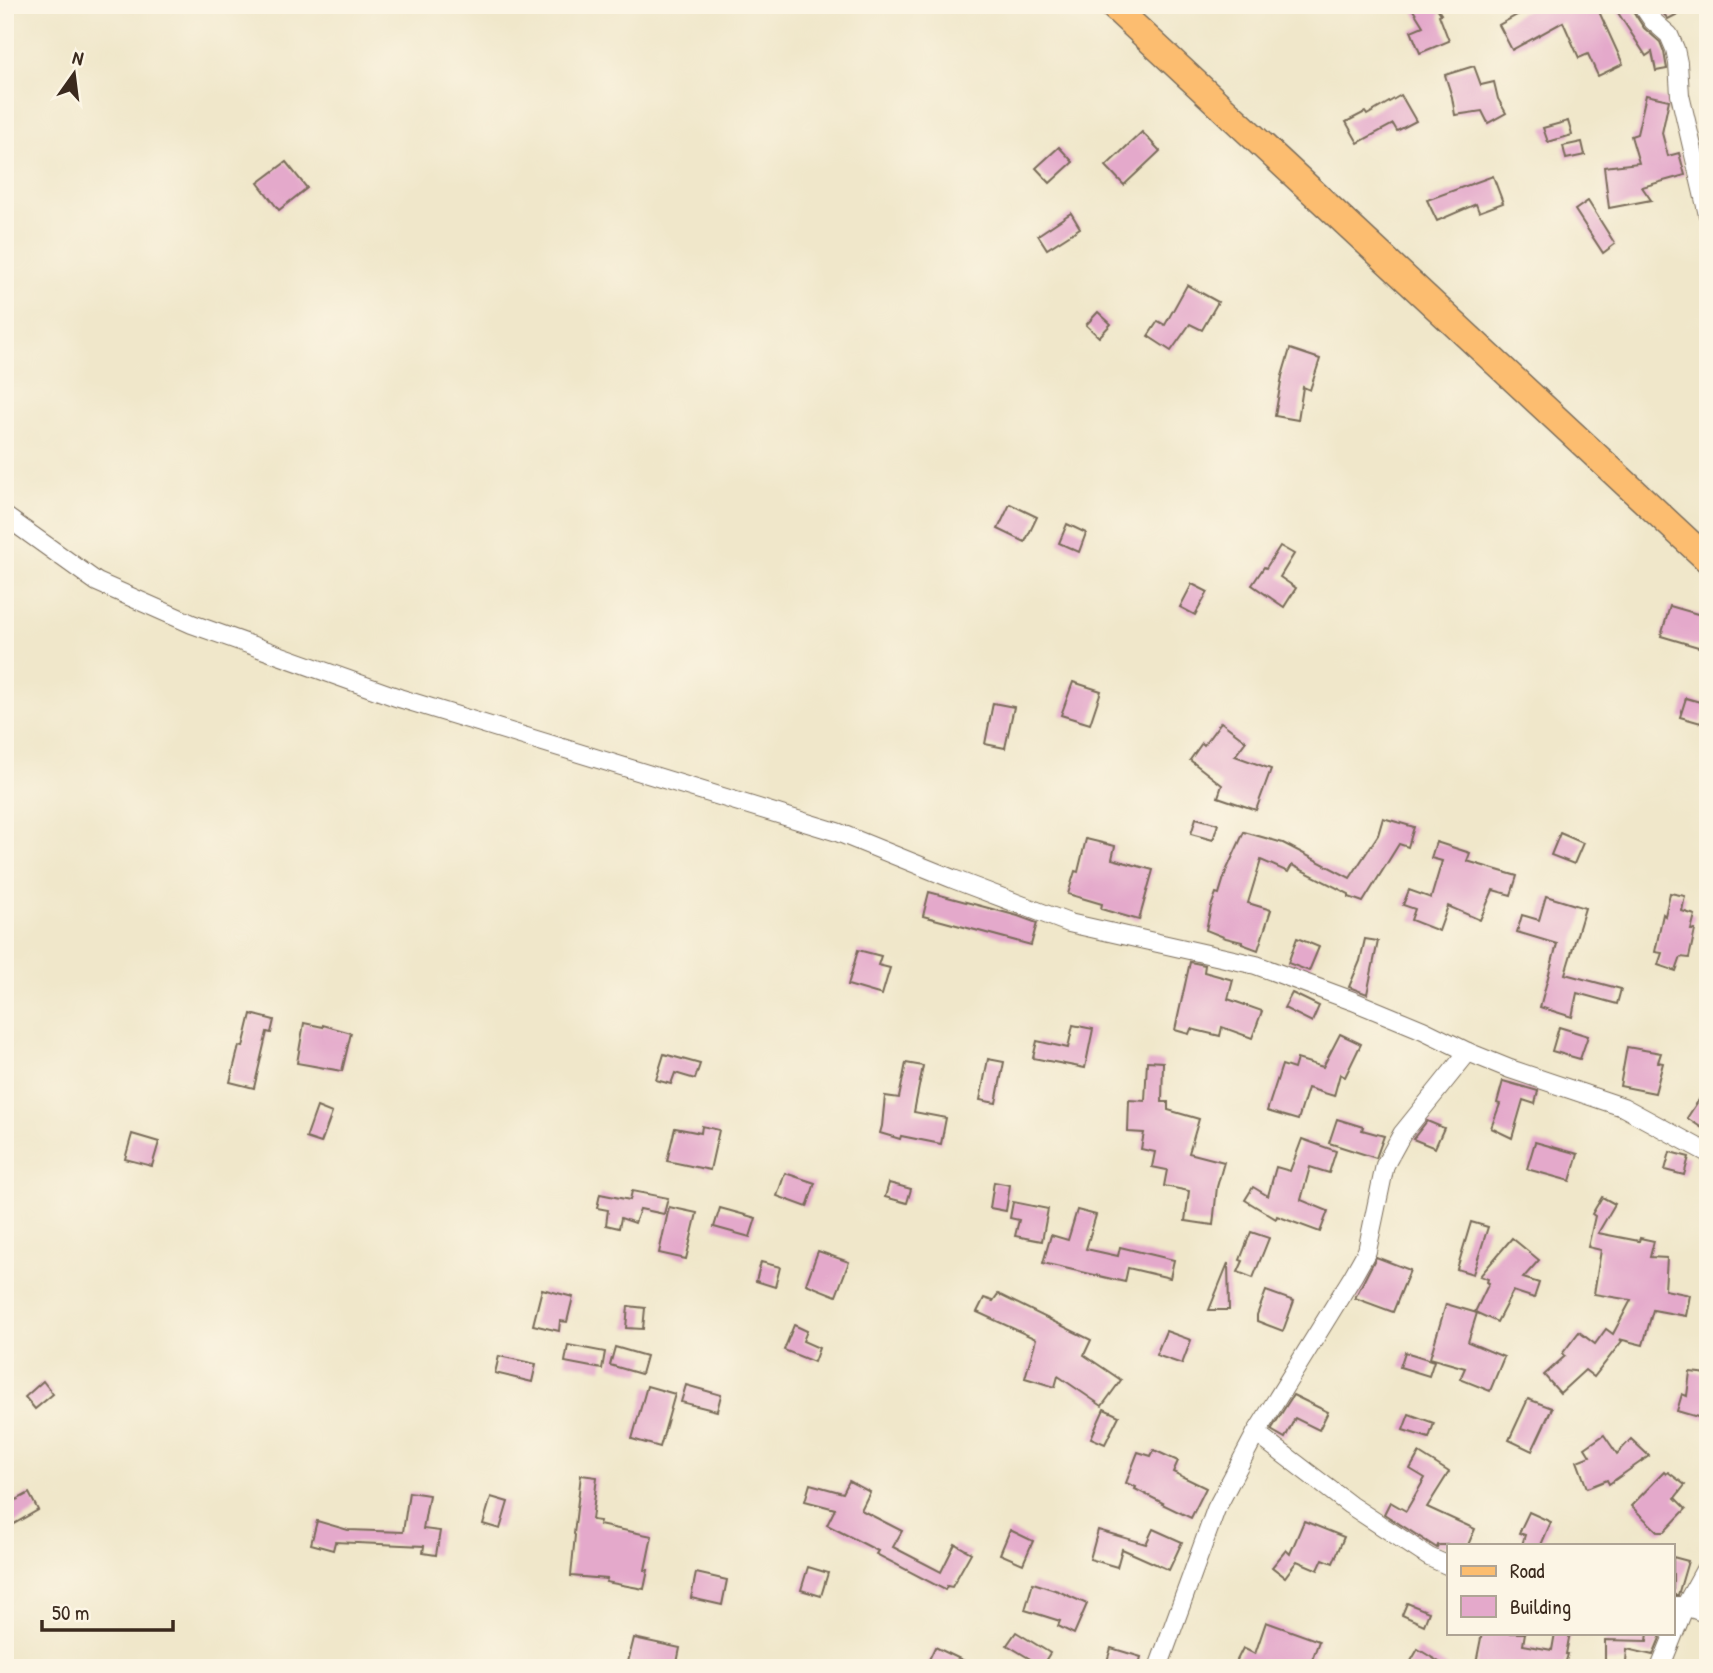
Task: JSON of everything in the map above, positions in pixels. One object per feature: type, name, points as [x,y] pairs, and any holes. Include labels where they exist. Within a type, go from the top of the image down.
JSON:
[{"type":"main road","points":[[1112,5],[1708,560]]},
{"type":"street","points":[[1642,5],[1669,35],[1675,49],[1680,95],[1708,215]]},
{"type":"street","points":[[5,516],[97,582],[192,624],[399,698],[837,832],[1069,923],[1256,965],[1353,1001],[1510,1069],[1623,1107],[1708,1153]]},
{"type":"street","points":[[1158,1668],[1216,1509],[1256,1433],[1367,1251],[1385,1165],[1402,1134],[1468,1052]]},
{"type":"street","points":[[1256,1433],[1350,1505],[1429,1557],[1447,1565]]},
{"type":"street","points":[[1708,1564],[1679,1606],[1708,1614]]},
{"type":"street","points":[[1660,1668],[1670,1634]]},
{"type":"building","points":[[1410,5],[1435,5],[1441,14],[1439,15],[1449,41],[1420,53],[1411,31],[1423,26]]},
{"type":"building","points":[[1535,5],[1596,5],[1623,64],[1598,76],[1588,54],[1579,58],[1563,22],[1512,50],[1499,25]]},
{"type":"building","points":[[1613,5],[1631,5],[1644,28],[1660,42],[1667,69],[1656,71],[1652,52],[1646,56]]},
{"type":"building","points":[[1656,5],[1695,5],[1668,19]]},
{"type":"building","points":[[1474,66],[1481,85],[1494,82],[1498,99],[1506,113],[1488,123],[1482,111],[1455,115],[1445,75]]},
{"type":"building","points":[[1401,95],[1416,121],[1397,131],[1393,124],[1358,143],[1346,122],[1365,112],[1367,115]]},
{"type":"building","points":[[1646,95],[1669,100],[1662,133],[1668,156],[1679,153],[1685,175],[1642,187],[1651,200],[1609,208],[1604,167],[1639,163],[1631,136],[1637,134]]},
{"type":"building","points":[[1568,121],[1572,135],[1548,142],[1543,128]]},
{"type":"building","points":[[1142,132],[1160,151],[1124,185],[1106,166]]},
{"type":"building","points":[[1582,142],[1585,155],[1566,159],[1563,146]]},
{"type":"building","points":[[1059,147],[1073,162],[1050,183],[1036,168]]},
{"type":"building","points":[[286,162],[307,188],[279,210],[258,183]]},
{"type":"building","points":[[1493,176],[1503,203],[1479,212],[1476,204],[1437,221],[1427,200]]},
{"type":"building","points":[[1588,201],[1615,244],[1603,253],[1575,210]]},
{"type":"building","points":[[1071,213],[1080,228],[1047,249],[1038,235]]},
{"type":"building","points":[[1187,285],[1218,302],[1202,330],[1190,324],[1171,351],[1148,336],[1158,321],[1165,325]]},
{"type":"building","points":[[1098,312],[1111,324],[1099,337],[1086,325]]},
{"type":"building","points":[[1290,349],[1320,359],[1310,390],[1303,387],[1298,420],[1275,416]]},
{"type":"building","points":[[1010,504],[1037,517],[1025,542],[998,529]]},
{"type":"building","points":[[1067,524],[1086,533],[1079,552],[1059,543]]},
{"type":"building","points":[[1280,546],[1294,554],[1280,577],[1296,588],[1284,607],[1252,585]]},
{"type":"building","points":[[1192,584],[1208,592],[1195,615],[1180,607]]},
{"type":"building","points":[[1670,606],[1708,617],[1708,640],[1705,649],[1661,636]]},
{"type":"building","points":[[1073,682],[1101,691],[1090,724],[1061,715]]},
{"type":"building","points":[[1686,698],[1707,704],[1701,723],[1680,717]]},
{"type":"building","points":[[993,703],[1014,707],[1005,748],[985,744]]},
{"type":"building","points":[[1221,722],[1246,741],[1235,756],[1271,769],[1256,810],[1218,797],[1222,785],[1190,760]]},
{"type":"building","points":[[1196,818],[1218,824],[1213,840],[1191,834]]},
{"type":"building","points":[[1383,818],[1414,827],[1408,847],[1399,844],[1363,902],[1292,865],[1288,872],[1261,860],[1248,903],[1271,910],[1258,950],[1206,930],[1216,893],[1219,894],[1226,871],[1244,832],[1283,843],[1350,878],[1378,835]]},
{"type":"building","points":[[1560,833],[1583,843],[1574,864],[1551,855]]},
{"type":"building","points":[[1086,839],[1115,846],[1112,859],[1153,870],[1139,920],[1101,909],[1102,904],[1068,894],[1075,871],[1078,872]]},
{"type":"building","points":[[1436,842],[1470,853],[1467,861],[1517,876],[1511,895],[1493,890],[1480,920],[1448,906],[1439,931],[1411,920],[1415,909],[1403,905],[1409,890],[1431,898],[1442,861],[1431,858]]},
{"type":"building","points":[[929,892],[1037,923],[1031,945],[923,916]]},
{"type":"building","points":[[1670,893],[1685,896],[1682,911],[1695,915],[1689,958],[1681,957],[1676,971],[1658,965],[1662,953],[1655,952]]},
{"type":"building","points":[[1546,896],[1585,908],[1565,974],[1621,989],[1617,1004],[1577,993],[1572,1017],[1540,1007],[1557,944],[1517,932],[1522,915],[1539,920]]},
{"type":"building","points":[[1297,938],[1319,947],[1309,971],[1288,963]]},
{"type":"building","points":[[1365,939],[1378,941],[1367,994],[1349,987],[1360,961]]},
{"type":"building","points":[[858,950],[881,956],[878,965],[890,968],[882,995],[848,985]]},
{"type":"building","points":[[1190,962],[1205,965],[1204,972],[1233,980],[1228,999],[1262,1011],[1252,1038],[1222,1027],[1220,1036],[1191,1029],[1189,1034],[1175,1030]]},
{"type":"building","points":[[1292,993],[1319,1006],[1312,1022],[1284,1008]]},
{"type":"building","points":[[251,1014],[274,1020],[271,1033],[267,1032],[254,1088],[230,1082]]},
{"type":"building","points":[[304,1023],[351,1033],[342,1071],[297,1063]]},
{"type":"building","points":[[1073,1025],[1093,1029],[1085,1068],[1033,1058],[1037,1041],[1068,1048]]},
{"type":"building","points":[[1559,1027],[1588,1036],[1580,1059],[1552,1051]]},
{"type":"building","points":[[1340,1034],[1361,1044],[1345,1077],[1340,1074],[1334,1096],[1308,1088],[1298,1120],[1267,1111],[1282,1065],[1294,1069],[1297,1059],[1323,1067]]},
{"type":"building","points":[[1627,1047],[1661,1053],[1658,1062],[1663,1063],[1655,1093],[1620,1086]]},
{"type":"building","points":[[664,1054],[700,1064],[695,1079],[675,1073],[671,1084],[656,1080]]},
{"type":"building","points":[[988,1059],[1004,1062],[996,1103],[980,1100]]},
{"type":"building","points":[[1147,1061],[1163,1062],[1162,1102],[1168,1102],[1168,1110],[1199,1119],[1189,1153],[1224,1162],[1217,1187],[1213,1225],[1185,1221],[1189,1191],[1164,1186],[1167,1170],[1152,1167],[1155,1152],[1141,1149],[1144,1133],[1128,1132],[1129,1100],[1145,1101]]},
{"type":"building","points":[[906,1063],[923,1066],[914,1112],[946,1118],[941,1144],[901,1136],[900,1139],[880,1133],[885,1096],[899,1098]]},
{"type":"building","points":[[1503,1081],[1538,1091],[1535,1104],[1523,1100],[1512,1138],[1491,1128],[1500,1104],[1497,1103]]},
{"type":"building","points":[[1708,1086],[1708,1132],[1687,1118]]},
{"type":"building","points":[[317,1107],[332,1113],[321,1143],[306,1138]]},
{"type":"building","points":[[1337,1119],[1384,1136],[1376,1158],[1329,1143]]},
{"type":"building","points":[[1427,1121],[1444,1128],[1435,1148],[1413,1139]]},
{"type":"building","points":[[702,1126],[719,1130],[710,1170],[667,1161],[675,1128],[701,1133]]},
{"type":"building","points":[[132,1134],[159,1142],[152,1166],[125,1159]]},
{"type":"building","points":[[1302,1139],[1336,1151],[1329,1173],[1310,1167],[1301,1200],[1328,1211],[1320,1232],[1277,1216],[1276,1219],[1245,1200],[1253,1187],[1268,1196],[1276,1167],[1290,1171]]},
{"type":"building","points":[[1535,1142],[1578,1154],[1570,1181],[1527,1169]]},
{"type":"building","points":[[1670,1152],[1689,1157],[1684,1175],[1665,1170]]},
{"type":"building","points":[[785,1173],[815,1183],[807,1207],[777,1196]]},
{"type":"building","points":[[994,1182],[1010,1185],[1006,1211],[990,1208]]},
{"type":"building","points":[[889,1183],[911,1189],[907,1203],[885,1197]]},
{"type":"building","points":[[632,1191],[668,1198],[664,1214],[640,1209],[635,1223],[621,1218],[619,1228],[606,1225],[608,1210],[597,1208],[600,1194],[630,1200]]},
{"type":"building","points":[[1602,1197],[1615,1204],[1598,1233],[1639,1241],[1640,1238],[1654,1241],[1650,1257],[1667,1258],[1665,1290],[1690,1295],[1686,1316],[1653,1310],[1643,1345],[1619,1339],[1622,1341],[1594,1377],[1585,1370],[1560,1393],[1544,1375],[1565,1356],[1562,1354],[1579,1332],[1595,1344],[1606,1329],[1613,1334],[1631,1300],[1594,1294],[1601,1250],[1588,1247],[1595,1216],[1592,1214]]},
{"type":"building","points":[[1013,1202],[1048,1209],[1042,1241],[1015,1236],[1019,1220],[1010,1218]]},
{"type":"building","points":[[669,1207],[697,1213],[686,1259],[659,1253]]},
{"type":"building","points":[[720,1208],[756,1218],[750,1237],[714,1227]]},
{"type":"building","points":[[1077,1210],[1096,1215],[1086,1249],[1118,1256],[1120,1247],[1174,1260],[1170,1278],[1128,1268],[1125,1282],[1043,1263],[1051,1235],[1068,1240]]},
{"type":"building","points":[[1471,1222],[1488,1227],[1473,1274],[1457,1269]]},
{"type":"building","points":[[1251,1232],[1269,1238],[1253,1278],[1238,1272]]},
{"type":"building","points":[[1512,1238],[1539,1260],[1523,1278],[1539,1283],[1534,1298],[1513,1291],[1497,1322],[1475,1312],[1489,1283],[1488,1279],[1480,1276]]},
{"type":"building","points":[[818,1251],[849,1262],[836,1296],[806,1284]]},
{"type":"building","points":[[1376,1257],[1410,1270],[1393,1312],[1355,1298]]},
{"type":"building","points":[[761,1262],[780,1267],[775,1287],[756,1281]]},
{"type":"building","points":[[1228,1263],[1229,1310],[1209,1310]]},
{"type":"building","points":[[542,1289],[573,1297],[567,1322],[560,1321],[559,1331],[533,1325]]},
{"type":"building","points":[[1266,1291],[1294,1301],[1283,1331],[1257,1321]]},
{"type":"building","points":[[998,1294],[1091,1340],[1084,1355],[1121,1380],[1102,1406],[1058,1376],[1055,1387],[1025,1378],[1036,1339],[977,1312],[984,1298],[993,1301]]},
{"type":"building","points":[[1446,1304],[1477,1313],[1468,1342],[1504,1357],[1490,1391],[1460,1379],[1465,1368],[1430,1358]]},
{"type":"building","points":[[628,1306],[645,1308],[643,1329],[626,1328]]},
{"type":"building","points":[[794,1325],[807,1331],[803,1341],[819,1348],[814,1362],[784,1350]]},
{"type":"building","points":[[1166,1331],[1191,1340],[1182,1364],[1156,1355]]},
{"type":"building","points":[[568,1345],[605,1352],[602,1369],[565,1362]]},
{"type":"building","points":[[615,1347],[646,1356],[641,1374],[610,1365]]},
{"type":"building","points":[[1405,1352],[1434,1361],[1429,1376],[1400,1367]]},
{"type":"building","points":[[499,1356],[536,1364],[532,1382],[495,1373]]},
{"type":"building","points":[[1690,1372],[1708,1374],[1708,1420],[1677,1411],[1682,1394],[1687,1396]]},
{"type":"building","points":[[43,1381],[53,1394],[35,1409],[25,1397]]},
{"type":"building","points":[[686,1385],[721,1395],[717,1411],[681,1402]]},
{"type":"building","points":[[647,1386],[675,1394],[660,1447],[632,1439]]},
{"type":"building","points":[[1293,1395],[1328,1412],[1319,1430],[1295,1418],[1285,1438],[1271,1430]]},
{"type":"building","points":[[1528,1399],[1552,1408],[1532,1451],[1509,1440]]},
{"type":"building","points":[[1104,1409],[1119,1416],[1105,1444],[1091,1438]]},
{"type":"building","points":[[1409,1414],[1434,1423],[1429,1438],[1403,1430]]},
{"type":"building","points":[[1604,1435],[1617,1454],[1631,1439],[1649,1456],[1609,1484],[1607,1480],[1587,1488],[1577,1461],[1590,1456],[1585,1448]]},
{"type":"building","points":[[1154,1450],[1178,1461],[1173,1472],[1206,1488],[1191,1518],[1126,1483],[1138,1452],[1151,1456]]},
{"type":"building","points":[[1419,1453],[1449,1472],[1427,1507],[1475,1529],[1468,1544],[1438,1545],[1437,1548],[1384,1514],[1390,1502],[1406,1511],[1425,1478],[1410,1469]]},
{"type":"building","points":[[1664,1472],[1668,1472],[1685,1485],[1675,1498],[1686,1509],[1664,1532],[1658,1532],[1631,1506]]},
{"type":"building","points":[[581,1475],[597,1477],[592,1520],[600,1521],[599,1525],[652,1536],[644,1589],[606,1582],[607,1579],[571,1576]]},
{"type":"building","points":[[849,1481],[870,1492],[861,1510],[902,1531],[893,1547],[941,1572],[955,1544],[971,1553],[952,1587],[947,1586],[945,1590],[876,1554],[878,1551],[827,1525],[835,1509],[805,1501],[810,1484],[843,1493]]},
{"type":"building","points":[[409,1492],[429,1495],[423,1529],[440,1531],[436,1555],[423,1553],[424,1546],[335,1542],[333,1550],[311,1544],[317,1521],[348,1530],[403,1532]]},
{"type":"building","points":[[29,1493],[38,1510],[12,1525],[5,1513],[5,1506]]},
{"type":"building","points":[[491,1497],[508,1502],[500,1529],[483,1524]]},
{"type":"building","points":[[1529,1512],[1551,1522],[1541,1544],[1522,1544],[1525,1535],[1519,1533]]},
{"type":"building","points":[[1304,1521],[1344,1537],[1333,1563],[1323,1559],[1318,1570],[1297,1561],[1285,1577],[1272,1567],[1286,1550],[1290,1554]]},
{"type":"building","points":[[1153,1529],[1182,1542],[1169,1570],[1122,1549],[1117,1567],[1090,1559],[1098,1530],[1146,1544]]},
{"type":"building","points":[[1010,1530],[1033,1541],[1023,1564],[1000,1554]]},
{"type":"building","points":[[1674,1557],[1688,1561],[1678,1595],[1674,1595]]},
{"type":"building","points":[[808,1567],[828,1573],[821,1596],[801,1590]]},
{"type":"building","points":[[696,1573],[727,1580],[722,1605],[691,1598]]},
{"type":"building","points":[[1033,1583],[1087,1604],[1074,1634],[1058,1626],[1060,1621],[1025,1610]]},
{"type":"building","points":[[1407,1603],[1429,1612],[1424,1625],[1402,1615]]},
{"type":"building","points":[[1266,1622],[1319,1641],[1309,1668],[1247,1668],[1236,1662],[1243,1648],[1255,1654]]},
{"type":"building","points":[[1016,1632],[1050,1653],[1042,1666],[1007,1645]]},
{"type":"building","points":[[1482,1634],[1525,1634],[1523,1645],[1552,1650],[1555,1634],[1570,1634],[1564,1668],[1475,1668]]},
{"type":"building","points":[[1648,1634],[1662,1634],[1653,1655],[1627,1649],[1626,1662],[1605,1662],[1605,1640],[1647,1641]]},
{"type":"building","points":[[634,1638],[680,1648],[676,1668],[655,1668],[628,1662]]},
{"type":"building","points":[[935,1647],[979,1668],[925,1668]]},
{"type":"building","points":[[1111,1648],[1141,1657],[1138,1668],[1105,1668]]},
{"type":"building","points":[[1418,1649],[1449,1668],[1407,1668]]}]
